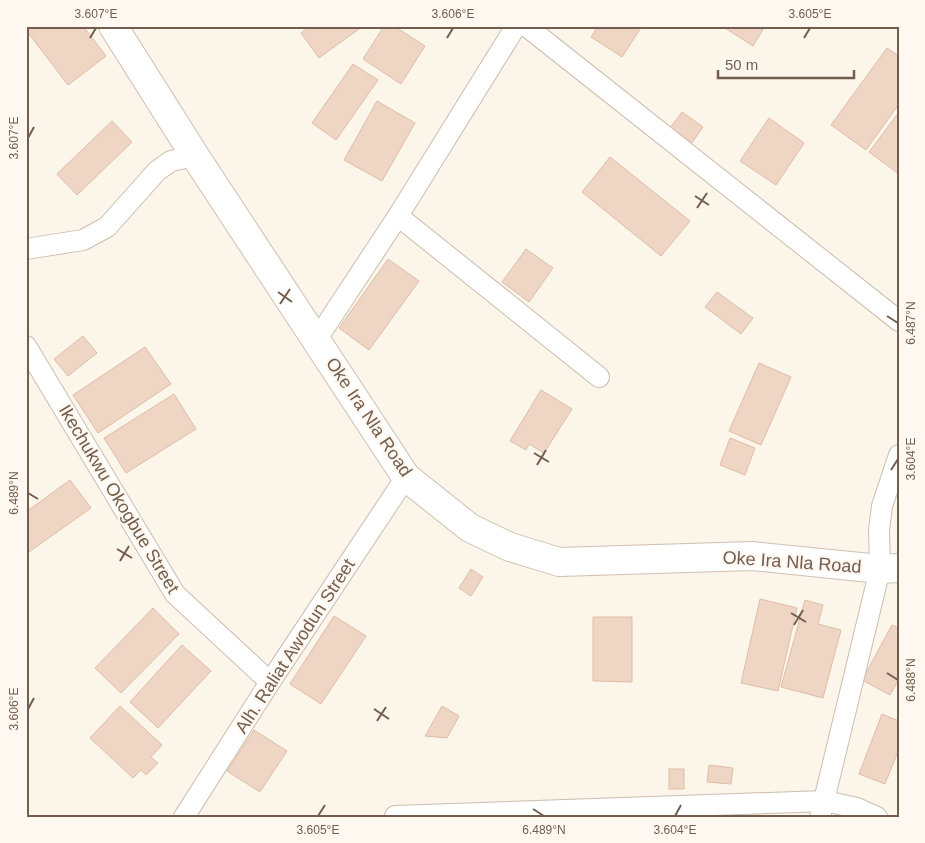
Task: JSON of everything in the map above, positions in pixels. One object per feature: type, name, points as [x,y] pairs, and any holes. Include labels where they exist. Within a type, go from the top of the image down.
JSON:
[{"type":"street","name":"Oke Ira Nla Road","points":[[113,26],[195,156],[406,477],[470,528],[510,547],[559,562],[752,556],[889,568]]},
{"type":"street","points":[[317,339],[398,216],[516,26]]},
{"type":"street","points":[[526,26],[899,321]]},
{"type":"street","points":[[26,249],[83,240],[107,227],[157,171],[171,161],[195,156]]},
{"type":"street","points":[[398,216],[599,377]]},
{"type":"street","name":"Ikechukwu Okogbue Street","points":[[26,346],[175,594],[270,682]]},
{"type":"street","points":[[823,809],[889,568],[879,530],[882,506],[899,455]]},
{"type":"street","name":"Alh. Raliat Awodun Street","points":[[184,817],[270,682],[406,477]]},
{"type":"street","points":[[395,816],[857,808],[877,817]]},
{"type":"building","points":[[29,26],[83,26],[106,56],[68,85],[26,30]]},
{"type":"building","points":[[310,26],[363,26],[319,58],[301,33]]},
{"type":"building","points":[[384,26],[394,26],[425,46],[401,84],[363,59]]},
{"type":"building","points":[[598,26],[642,26],[622,57],[591,37]]},
{"type":"building","points":[[727,26],[765,26],[753,46],[725,28]]},
{"type":"building","points":[[887,48],[899,56],[899,104],[866,150],[831,125]]},
{"type":"building","points":[[353,64],[378,80],[336,140],[312,123]]},
{"type":"building","points":[[377,101],[415,123],[382,181],[344,160]]},
{"type":"building","points":[[682,112],[703,127],[691,144],[670,128]]},
{"type":"building","points":[[899,112],[899,174],[869,152]]},
{"type":"building","points":[[769,118],[804,143],[776,185],[740,161]]},
{"type":"building","points":[[112,121],[132,142],[77,195],[57,174]]},
{"type":"building","points":[[610,157],[690,221],[661,256],[582,192]]},
{"type":"building","points":[[526,249],[553,268],[529,302],[502,282]]},
{"type":"building","points":[[388,259],[419,281],[369,350],[339,328]]},
{"type":"building","points":[[717,292],[753,318],[741,334],[705,307]]},
{"type":"building","points":[[83,336],[97,353],[68,376],[54,359]]},
{"type":"building","points":[[145,347],[171,384],[98,433],[73,395]]},
{"type":"building","points":[[759,363],[791,377],[761,445],[729,431]]},
{"type":"building","points":[[541,390],[572,409],[544,453],[529,444],[526,450],[510,441]]},
{"type":"building","points":[[174,394],[196,429],[126,473],[104,438]]},
{"type":"building","points":[[730,438],[755,448],[745,475],[720,465]]},
{"type":"building","points":[[70,480],[91,508],[26,554],[26,512]]},
{"type":"building","points":[[471,569],[483,577],[471,596],[459,588]]},
{"type":"building","points":[[760,599],[797,608],[778,691],[741,683]]},
{"type":"building","points":[[805,600],[823,605],[818,624],[841,630],[823,698],[781,687]]},
{"type":"building","points":[[153,608],[179,634],[121,693],[95,668]]},
{"type":"building","points":[[334,616],[366,636],[321,704],[290,684]]},
{"type":"building","points":[[593,617],[632,617],[632,682],[593,681]]},
{"type":"building","points":[[892,625],[899,628],[899,679],[890,695],[862,680]]},
{"type":"building","points":[[182,645],[211,671],[158,728],[130,702]]},
{"type":"building","points":[[120,706],[162,745],[151,757],[158,763],[146,775],[141,770],[133,778],[90,738]]},
{"type":"building","points":[[442,706],[459,716],[447,738],[425,736]]},
{"type":"building","points":[[882,714],[899,721],[899,749],[885,784],[859,774]]},
{"type":"building","points":[[254,730],[287,751],[260,792],[227,771]]},
{"type":"building","points":[[709,765],[733,768],[731,784],[707,782]]},
{"type":"building","points":[[669,769],[684,769],[684,789],[669,789]]}]
